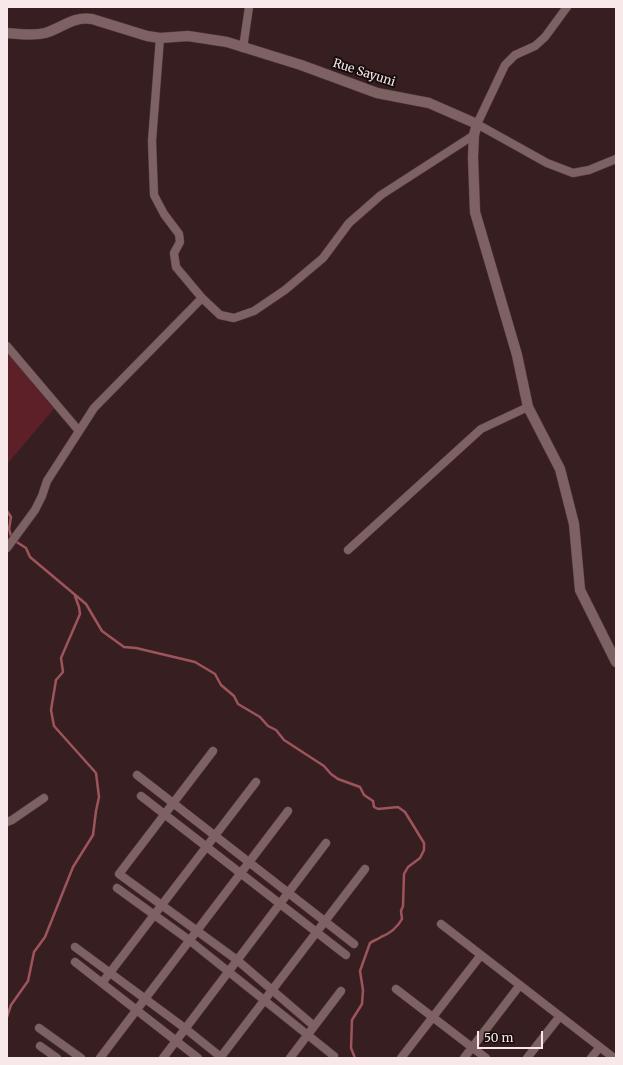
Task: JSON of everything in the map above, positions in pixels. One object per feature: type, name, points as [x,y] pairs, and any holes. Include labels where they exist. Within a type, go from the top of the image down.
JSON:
[{"type":"street","points":[[243,48],[249,7]]},
{"type":"street","points":[[567,7],[545,37],[535,46],[515,55],[505,65],[477,124],[474,135],[472,157],[475,212],[517,355],[528,407],[560,469],[574,524],[580,590],[616,662]]},
{"type":"street","name":"Rue Sayuni","points":[[7,33],[33,35],[45,33],[83,18],[92,19],[147,36],[160,38],[188,36],[205,37],[227,42],[301,65],[377,93],[429,103],[477,124]]},
{"type":"street","points":[[160,38],[152,141],[154,195],[164,214],[179,234],[180,242],[174,253],[176,267],[202,298],[220,315],[234,318],[254,311],[285,290],[323,258],[349,223],[381,195],[474,135]]},
{"type":"street","points":[[477,124],[547,163],[573,174],[589,170],[616,159]]},
{"type":"street","points":[[7,548],[35,510],[47,481],[94,408],[202,298]]},
{"type":"street","points":[[7,346],[79,431]]},
{"type":"street","points":[[348,550],[482,429],[528,407]]},
{"type":"street","points":[[213,751],[120,874],[238,960],[314,1026]]},
{"type":"street","points":[[138,775],[354,944]]},
{"type":"street","points":[[102,983],[256,782]]},
{"type":"street","points":[[141,796],[346,955]]},
{"type":"street","points":[[7,822],[44,798]]},
{"type":"street","points":[[100,1058],[288,810]]},
{"type":"street","points":[[163,1058],[326,843]]},
{"type":"street","points":[[75,947],[186,1029],[221,1058],[365,869]]},
{"type":"street","points":[[117,888],[189,940],[334,1056]]},
{"type":"street","points":[[441,924],[614,1058]]},
{"type":"street","points":[[401,1058],[481,955]]},
{"type":"street","points":[[74,962],[198,1058]]},
{"type":"street","points":[[464,1058],[520,985]]},
{"type":"street","points":[[396,989],[486,1058]]},
{"type":"street","points":[[290,1058],[341,991]]},
{"type":"street","points":[[527,1058],[560,1016]]},
{"type":"street","points":[[39,1028],[81,1058]]},
{"type":"street","points":[[40,1046],[57,1058]]},
{"type":"street","points":[[591,1058],[600,1047]]},
{"type":"shaded area","points":[[7,351],[54,409],[7,464]]},
{"type":"waterway","points":[[7,511],[11,517],[9,529],[12,539],[26,548],[30,557],[86,604],[102,631],[124,647],[136,648],[195,662],[215,674],[221,685],[234,696],[238,704],[260,717],[268,726],[276,730],[284,740],[324,766],[338,779],[360,787],[364,795],[373,801],[374,807],[378,809],[398,807],[405,812],[424,843],[424,850],[420,858],[408,867],[404,874],[403,906],[401,911],[402,919],[396,928],[391,932],[370,943],[360,971],[363,990],[362,1004],[352,1020],[351,1048],[355,1058]]},
{"type":"waterway","points":[[7,1017],[11,1005],[28,981],[34,952],[45,937],[73,867],[93,835],[99,797],[96,773],[54,726],[51,710],[56,680],[63,672],[61,658],[80,614],[75,596]]}]
